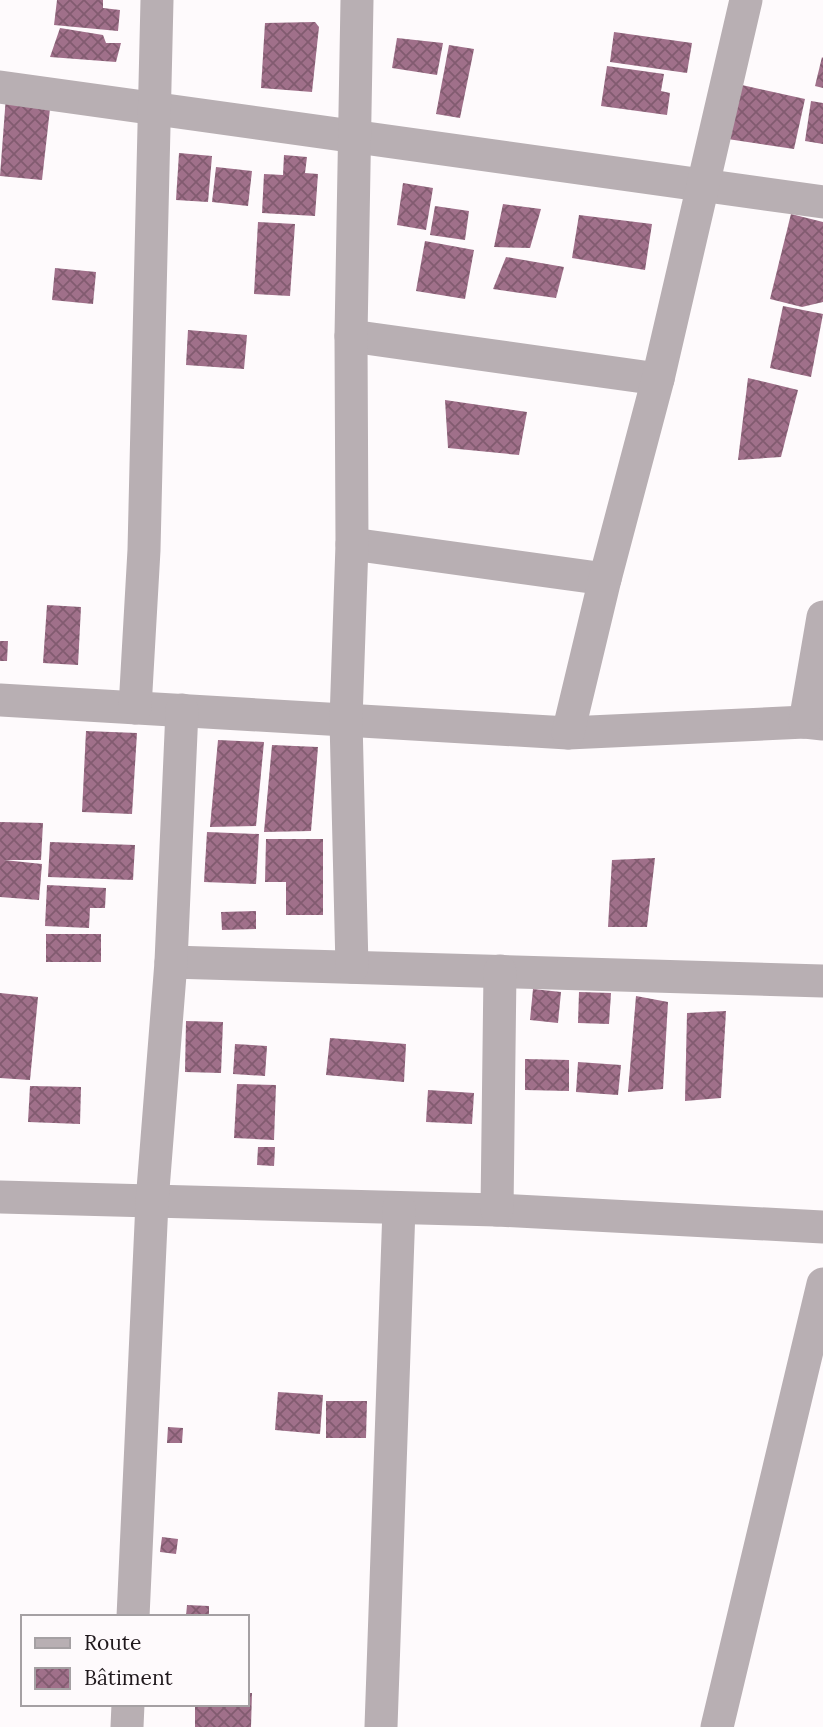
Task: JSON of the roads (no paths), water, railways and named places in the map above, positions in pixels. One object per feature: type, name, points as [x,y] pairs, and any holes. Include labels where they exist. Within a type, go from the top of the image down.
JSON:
[{"type":"street","points":[[135,708],[144,550],[157,0]]},
{"type":"street","points":[[352,967],[346,720],[352,544],[351,336],[357,0]]},
{"type":"street","points":[[568,733],[658,379],[747,0]]},
{"type":"street","points":[[0,87],[823,202]]},
{"type":"street","points":[[351,336],[658,379]]},
{"type":"street","points":[[352,544],[605,579]]},
{"type":"street","points":[[0,700],[568,733],[814,723],[823,617]]},
{"type":"street","points":[[132,1615],[152,1202],[171,962],[182,710]]},
{"type":"street","points":[[171,962],[823,981]]},
{"type":"street","points":[[497,1210],[500,971]]},
{"type":"street","points":[[0,1197],[497,1210],[823,1227]]},
{"type":"street","points":[[382,1727],[399,1208]]},
{"type":"street","points":[[717,1727],[823,1284]]},
{"type":"street","points":[[127,1727],[128,1706]]}]
